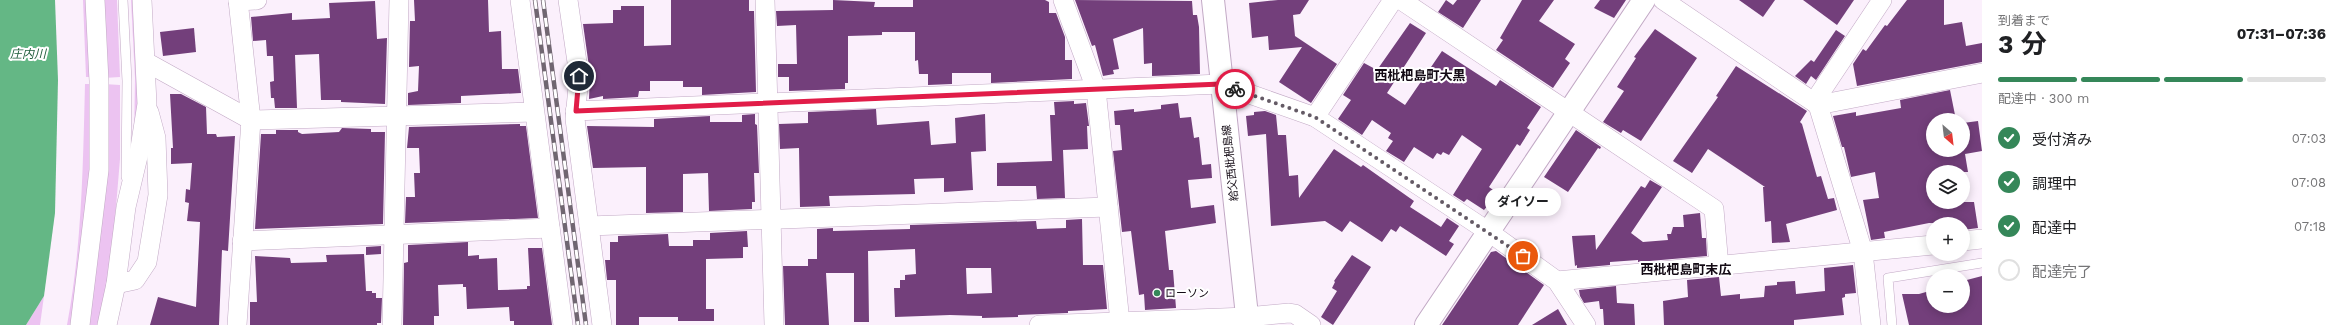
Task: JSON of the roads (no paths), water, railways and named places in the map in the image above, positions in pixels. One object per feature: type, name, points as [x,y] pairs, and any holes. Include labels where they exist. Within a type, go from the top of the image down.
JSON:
[{"type":"street","points":[[80,325],[99,170],[99,81],[95,0]]},
{"type":"street","points":[[107,325],[116,284],[126,207],[140,148],[147,104],[142,0]]},
{"type":"street","points":[[237,325],[251,120],[244,0]]},
{"type":"street","points":[[392,325],[399,0]]},
{"type":"street","points":[[520,0],[563,325]]},
{"type":"street","points":[[568,0],[579,76],[575,119],[602,325]]},
{"type":"street","points":[[765,0],[774,325]]},
{"type":"street","points":[[1063,0],[1096,89],[1120,322]]},
{"type":"street","name":"給父西枇杷島線","points":[[1213,0],[1247,321]]},
{"type":"street","points":[[1315,117],[1393,0]]},
{"type":"street","points":[[1401,0],[1714,209],[1719,266]]},
{"type":"street","points":[[1426,325],[1644,0]]},
{"type":"street","points":[[1663,0],[1816,103],[1863,252],[1870,325]]},
{"type":"street","points":[[1816,103],[1882,0]]},
{"type":"street","points":[[146,62],[251,120],[534,112]]},
{"type":"street","points":[[1816,103],[1982,73]]},
{"type":"street","points":[[576,111],[1221,84],[1315,117],[1489,232],[1557,281],[1586,325]]},
{"type":"street","points":[[116,284],[135,280],[147,262],[158,195],[156,138],[147,104]]},
{"type":"street","points":[[589,226],[1108,207]]},
{"type":"street","points":[[242,241],[550,228]]},
{"type":"street","points":[[1970,241],[1982,240]]},
{"type":"street","points":[[1557,281],[1926,246]]},
{"type":"street","points":[[1038,325],[1120,322],[1247,321],[1289,313],[1295,314],[1311,325]]},
{"type":"lane","points":[[123,0],[127,81],[126,207]]},
{"type":"lane","points":[[1892,325],[1888,278],[1982,263]]},
{"type":"water","name":"庄内川","points":[[0,0],[55,0],[58,80],[55,213],[44,296],[26,325],[0,325]]},
{"type":"railway","points":[[535,0],[578,325]]},
{"type":"railway","points":[[543,0],[586,325]]},
{"type":"place","name":"ダイソー","points":[[1523,256]]},
{"type":"place","name":"ローソン","points":[[1157,293]]},
{"type":"district","name":"西枇杷島町大黒","points":[[1420,75]]},
{"type":"district","name":"西枇杷島町末広","points":[[1686,269]]}]
